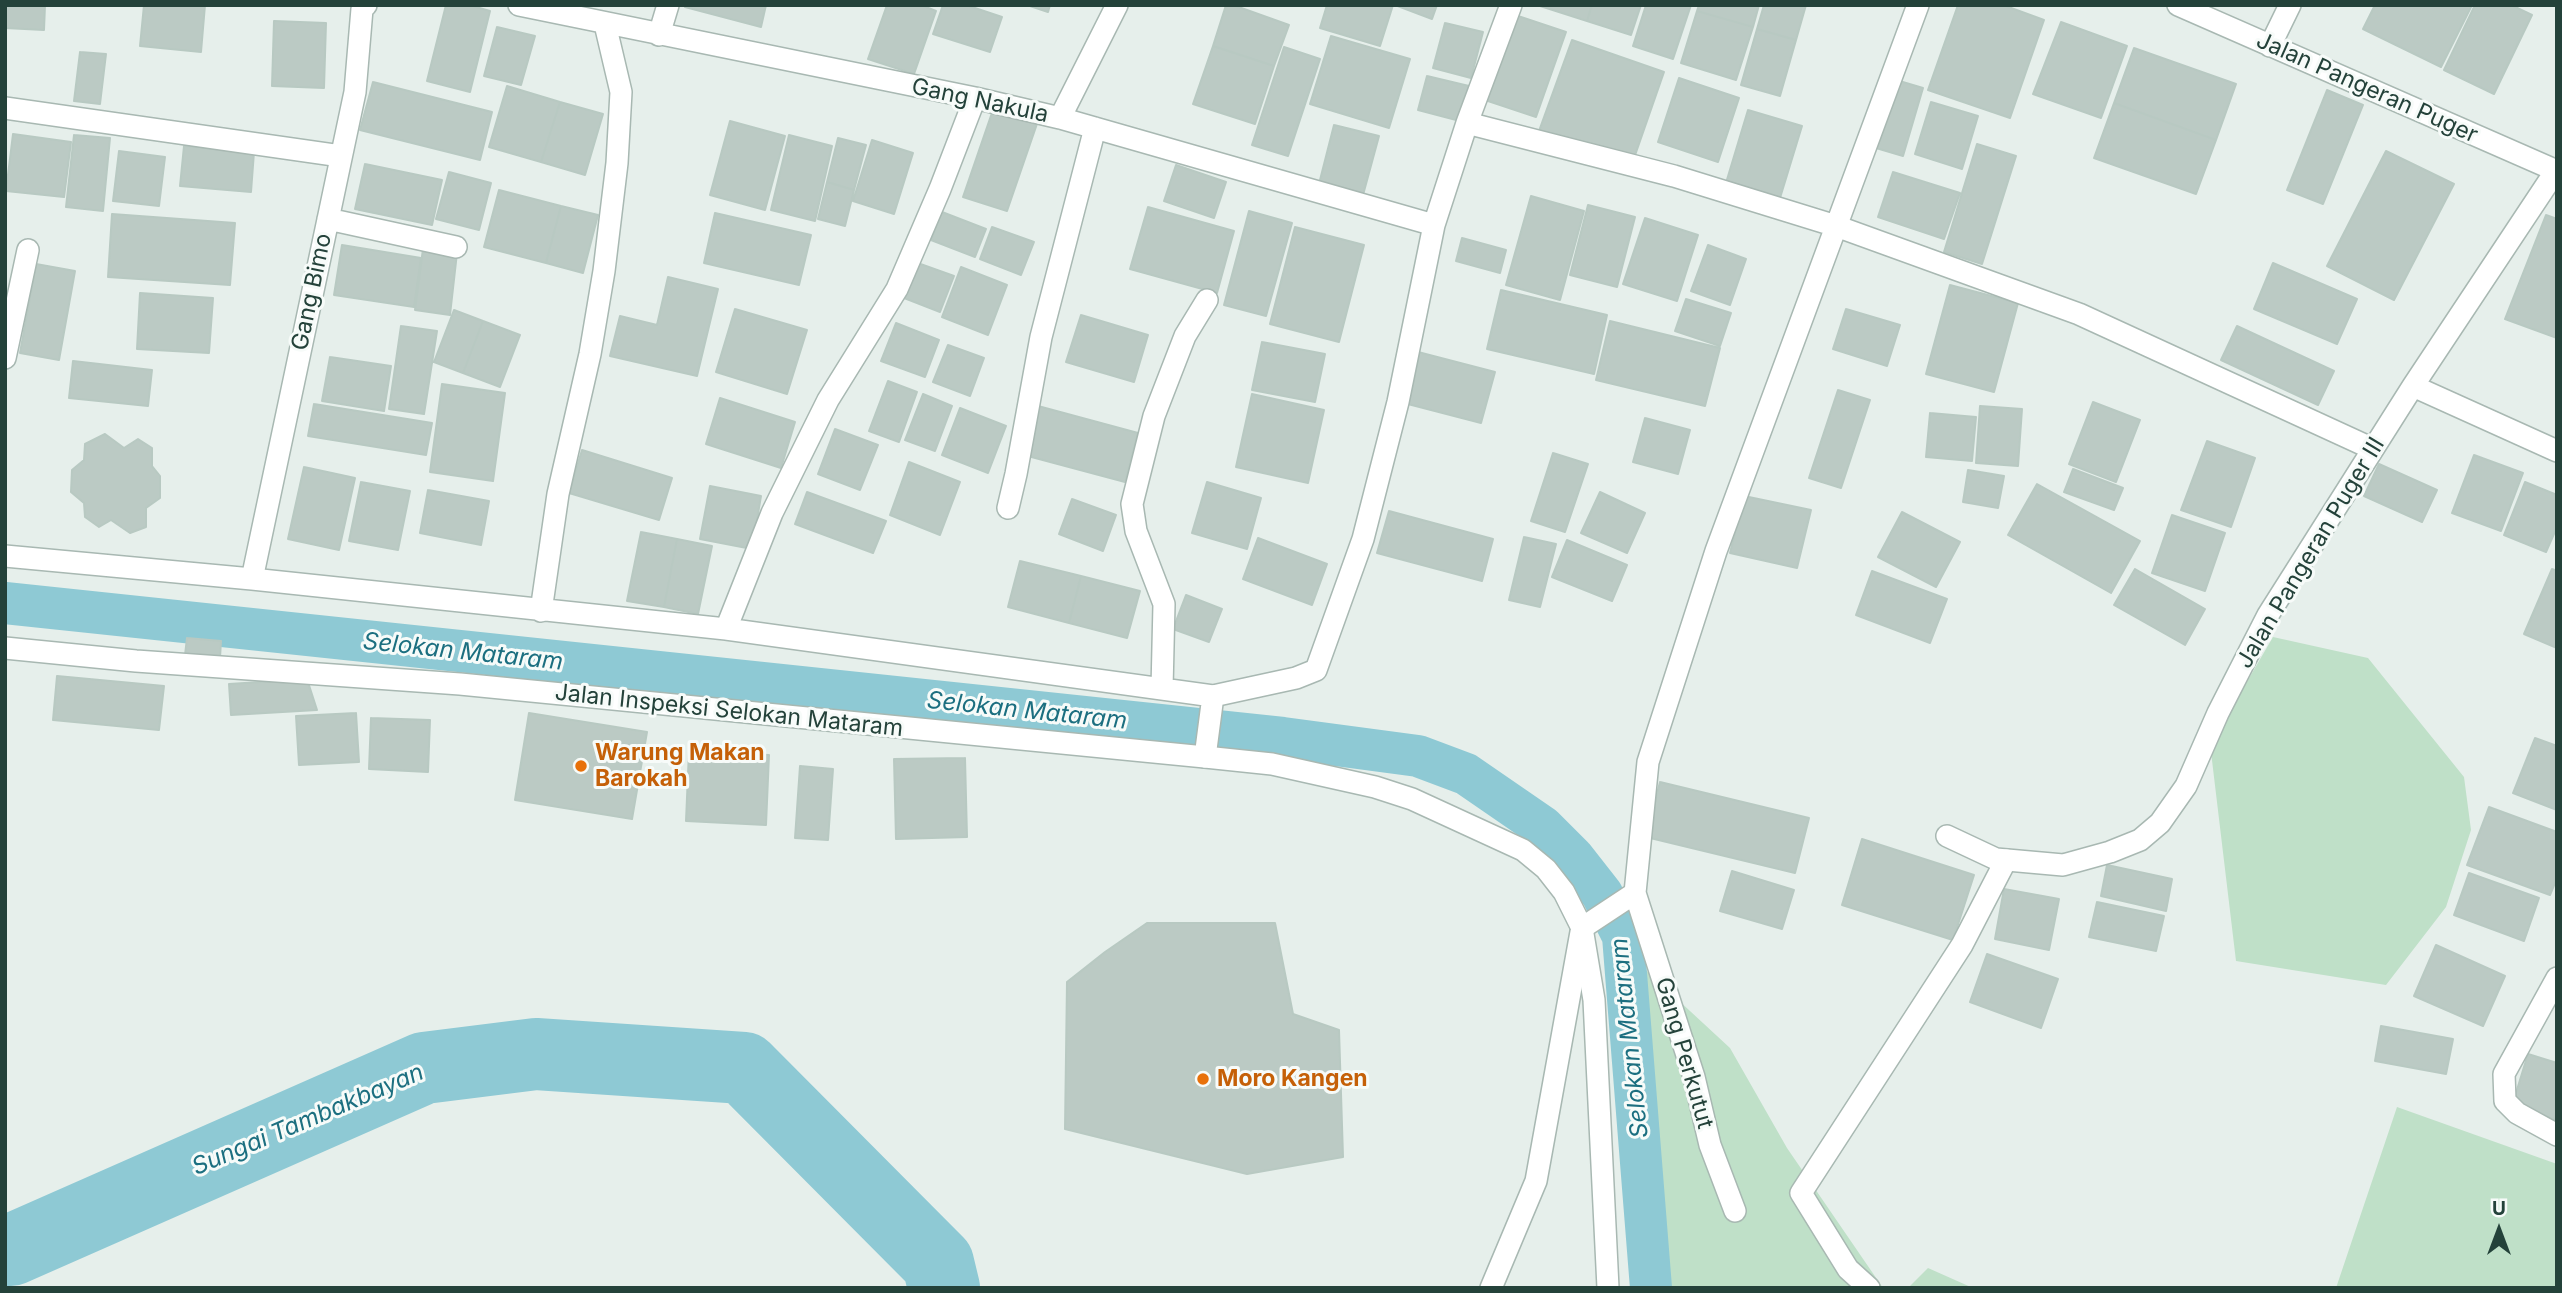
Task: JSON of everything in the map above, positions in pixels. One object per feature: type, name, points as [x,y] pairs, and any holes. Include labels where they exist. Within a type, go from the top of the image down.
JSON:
[{"type":"street","name":"Gang Nakula","points":[[519,5],[975,98],[1060,118],[1434,225]]},
{"type":"street","points":[[659,35],[668,5]]},
{"type":"street","points":[[1060,118],[1117,5]]},
{"type":"street","points":[[5,556],[726,629],[1162,689],[1212,702],[1296,678],[1315,670],[1363,539],[1398,402],[1434,225],[1511,5]]},
{"type":"street","points":[[1492,1288],[1536,1181],[1589,924],[1630,898],[1648,762],[1716,551],[1918,5]]},
{"type":"street","name":"Jalan Pangeran Puger","points":[[2178,5],[2556,170]]},
{"type":"street","points":[[2270,46],[2290,5]]},
{"type":"street","name":"Gang Bimo","points":[[252,579],[355,92],[357,7]]},
{"type":"street","points":[[541,611],[558,494],[592,343],[617,163],[621,92],[605,24]]},
{"type":"street","points":[[726,629],[772,513],[828,400],[897,289],[975,98]]},
{"type":"street","points":[[5,108],[341,156]]},
{"type":"street","points":[[1468,123],[1674,176],[1836,226],[2079,314],[2373,449]]},
{"type":"street","points":[[1008,508],[1041,337],[1095,128]]},
{"type":"street","name":"Jalan Pangeran Puger III","points":[[1947,836],[1996,859],[2063,865],[2110,852],[2140,840],[2160,823],[2186,786],[2218,713],[2268,615],[2413,386],[2556,170]]},
{"type":"street","points":[[328,219],[456,247]]},
{"type":"street","points":[[5,358],[28,250]]},
{"type":"street","points":[[1162,689],[1164,604],[1136,531],[1132,504],[1154,416],[1185,336],[1207,300]]},
{"type":"street","points":[[2413,386],[2557,451]]},
{"type":"street","name":"Jalan Inspeksi Selokan Mataram","points":[[5,648],[460,684],[1207,751],[1375,787],[1412,799],[1523,850],[1546,869],[1589,924],[1608,1288]]},
{"type":"street","points":[[1207,751],[1212,702]]},
{"type":"street","points":[[1869,1288],[1848,1269],[1801,1193],[1962,945],[2006,860]]},
{"type":"street","name":"Gang Perkutut","points":[[1630,898],[1694,1077],[1710,1145],[1735,1211]]},
{"type":"street","points":[[2556,981],[2504,1074],[2504,1089],[2505,1101],[2516,1113],[2557,1135]]},
{"type":"green space","points":[[2273,637],[2368,658],[2464,777],[2471,830],[2446,907],[2386,985],[2236,961],[2211,752]]},
{"type":"green space","points":[[1637,962],[1730,1048],[1787,1148],[1883,1288],[1666,1288]]},
{"type":"green space","points":[[2397,1107],[2557,1164],[2557,1288],[2336,1288]]},
{"type":"green space","points":[[1928,1268],[1973,1288],[1908,1288]]},
{"type":"building","points":[[5,5],[45,5],[44,30],[5,28]]},
{"type":"building","points":[[144,5],[205,5],[201,52],[140,46]]},
{"type":"building","points":[[446,5],[469,5],[490,11],[470,92],[427,81]]},
{"type":"building","points":[[685,5],[766,5],[761,27]]},
{"type":"building","points":[[887,5],[921,5],[936,11],[914,74],[868,59]]},
{"type":"building","points":[[943,5],[966,5],[1002,17],[990,52],[933,34]]},
{"type":"building","points":[[1027,5],[1050,5],[1048,12]]},
{"type":"building","points":[[1226,5],[1233,5],[1289,25],[1274,66],[1213,46]]},
{"type":"building","points":[[1327,5],[1393,5],[1380,46],[1320,28]]},
{"type":"building","points":[[1395,5],[1437,5],[1432,19]]},
{"type":"building","points":[[1537,5],[1592,5],[1587,21]]},
{"type":"building","points":[[1592,5],[1641,5],[1631,35],[1587,21]]},
{"type":"building","points":[[1646,5],[1691,5],[1673,59],[1633,46]]},
{"type":"building","points":[[1699,5],[1759,5],[1753,27],[1697,11]]},
{"type":"building","points":[[1764,5],[1806,5],[1796,40],[1757,29]]},
{"type":"building","points":[[1958,5],[2003,5],[2044,20],[2010,118],[1928,90]]},
{"type":"building","points":[[2375,5],[2472,5],[2441,67],[2363,29]]},
{"type":"building","points":[[2475,5],[2511,5],[2532,15],[2494,94],[2444,70]]},
{"type":"building","points":[[1697,11],[1753,27],[1736,80],[1681,63]]},
{"type":"building","points":[[1515,15],[1566,32],[1536,117],[1485,100]]},
{"type":"building","points":[[274,21],[326,23],[324,88],[272,86]]},
{"type":"building","points":[[2061,22],[2127,46],[2101,118],[2033,94]]},
{"type":"building","points":[[1445,23],[1483,32],[1471,78],[1433,68]]},
{"type":"building","points":[[497,27],[535,36],[521,85],[484,76]]},
{"type":"building","points":[[1757,29],[1796,40],[1780,96],[1741,85]]},
{"type":"building","points":[[1331,36],[1410,59],[1389,128],[1310,104]]},
{"type":"building","points":[[1572,40],[1664,72],[1632,164],[1539,131]]},
{"type":"building","points":[[1213,46],[1274,66],[1255,124],[1193,104]]},
{"type":"building","points":[[1284,47],[1320,59],[1288,156],[1252,145]]},
{"type":"building","points":[[2134,48],[2236,84],[2216,140],[2114,103]]},
{"type":"building","points":[[80,52],[106,54],[100,104],[74,101]]},
{"type":"building","points":[[1427,76],[1469,86],[1460,121],[1418,110]]},
{"type":"building","points":[[1679,78],[1739,98],[1718,162],[1658,142]]},
{"type":"building","points":[[1896,80],[1923,88],[1903,156],[1876,148]]},
{"type":"building","points":[[373,82],[492,112],[480,160],[360,130]]},
{"type":"building","points":[[507,86],[560,102],[541,162],[489,147]]},
{"type":"building","points":[[2327,90],[2363,105],[2323,204],[2287,190]]},
{"type":"building","points":[[560,102],[603,114],[585,175],[541,162]]},
{"type":"building","points":[[1931,102],[1978,116],[1962,169],[1915,154]]},
{"type":"building","points":[[2114,103],[2216,140],[2196,194],[2094,158]]},
{"type":"building","points":[[995,104],[1039,118],[1007,211],[963,197]]},
{"type":"building","points":[[1748,110],[1802,126],[1780,198],[1726,183]]},
{"type":"building","points":[[730,121],[785,136],[765,210],[710,195]]},
{"type":"building","points":[[1334,125],[1379,136],[1363,195],[1319,184]]},
{"type":"building","points":[[13,134],[71,142],[64,197],[6,191]]},
{"type":"building","points":[[74,135],[110,138],[103,211],[66,207]]},
{"type":"building","points":[[789,135],[832,146],[815,221],[771,210]]},
{"type":"building","points":[[838,138],[866,145],[854,190],[827,182]]},
{"type":"building","points":[[872,140],[913,153],[894,214],[853,201]]},
{"type":"building","points":[[1977,144],[2016,156],[1982,264],[1944,252]]},
{"type":"building","points":[[184,146],[254,152],[251,192],[180,186]]},
{"type":"building","points":[[119,151],[165,157],[159,206],[113,201]]},
{"type":"building","points":[[2386,151],[2454,184],[2394,300],[2327,266]]},
{"type":"building","points":[[365,164],[442,180],[432,225],[355,209]]},
{"type":"building","points":[[1176,165],[1226,182],[1214,218],[1164,201]]},
{"type":"building","points":[[449,172],[491,183],[479,230],[436,219]]},
{"type":"building","points":[[1893,172],[1960,193],[1944,239],[1878,217]]},
{"type":"building","points":[[827,182],[854,190],[845,226],[818,219]]},
{"type":"building","points":[[499,190],[561,206],[546,263],[484,247]]},
{"type":"building","points":[[1531,196],[1584,211],[1560,300],[1506,285]]},
{"type":"building","points":[[1588,205],[1635,217],[1617,287],[1570,275]]},
{"type":"building","points":[[561,206],[598,215],[583,273],[546,263]]},
{"type":"building","points":[[1148,207],[1234,231],[1217,293],[1130,269]]},
{"type":"building","points":[[1249,211],[1292,223],[1266,316],[1224,305]]},
{"type":"building","points":[[942,212],[986,229],[975,257],[931,240]]},
{"type":"building","points":[[715,213],[811,235],[799,285],[704,263]]},
{"type":"building","points":[[112,214],[235,223],[230,285],[108,277]]},
{"type":"building","points":[[2546,215],[2557,219],[2557,338],[2505,319]]},
{"type":"building","points":[[1645,218],[1698,235],[1677,301],[1623,284]]},
{"type":"building","points":[[992,227],[1034,242],[1021,275],[980,259]]},
{"type":"building","points":[[1295,227],[1364,245],[1339,342],[1270,324]]},
{"type":"building","points":[[1462,238],[1506,250],[1500,273],[1456,261]]},
{"type":"building","points":[[342,245],[421,258],[414,307],[334,295]]},
{"type":"building","points":[[1708,245],[1746,259],[1730,305],[1691,291]]},
{"type":"building","points":[[423,249],[457,253],[450,315],[415,310]]},
{"type":"building","points":[[912,261],[954,276],[940,312],[899,296]]},
{"type":"building","points":[[2273,263],[2357,299],[2337,344],[2254,309]]},
{"type":"building","points":[[36,264],[75,271],[59,360],[20,353]]},
{"type":"building","points":[[961,267],[1007,285],[988,335],[942,317]]},
{"type":"building","points":[[668,277],[718,289],[697,376],[610,356],[620,316],[657,325]]},
{"type":"building","points":[[1950,285],[2018,303],[1994,392],[1926,374]]},
{"type":"building","points":[[1501,290],[1607,315],[1594,374],[1487,349]]},
{"type":"building","points":[[140,293],[213,298],[209,353],[137,349]]},
{"type":"building","points":[[1686,299],[1731,313],[1720,346],[1675,331]]},
{"type":"building","points":[[735,309],[807,330],[787,394],[716,372]]},
{"type":"building","points":[[1846,309],[1900,325],[1887,366],[1833,349]]},
{"type":"building","points":[[454,310],[483,321],[463,373],[434,362]]},
{"type":"building","points":[[1081,315],[1148,335],[1134,382],[1066,362]]},
{"type":"building","points":[[483,321],[520,335],[500,387],[463,373]]},
{"type":"building","points":[[1610,321],[1720,348],[1705,406],[1596,380]]},
{"type":"building","points":[[896,323],[939,340],[925,377],[881,361]]},
{"type":"building","points":[[401,326],[437,331],[424,414],[389,409]]},
{"type":"building","points":[[2237,326],[2334,371],[2318,405],[2221,360]]},
{"type":"building","points":[[1262,342],[1325,354],[1315,402],[1252,390]]},
{"type":"building","points":[[948,345],[984,358],[970,396],[933,382]]},
{"type":"building","points":[[1418,352],[1495,372],[1481,423],[1404,403]]},
{"type":"building","points":[[330,357],[391,366],[384,411],[322,401]]},
{"type":"building","points":[[73,361],[152,370],[148,406],[69,398]]},
{"type":"building","points":[[888,381],[917,392],[899,442],[869,431]]},
{"type":"building","points":[[442,384],[505,393],[493,481],[430,472]]},
{"type":"building","points":[[1838,390],[1870,400],[1841,488],[1809,478]]},
{"type":"building","points":[[923,394],[952,406],[935,451],[905,440]]},
{"type":"building","points":[[1252,394],[1324,410],[1308,483],[1236,467]]},
{"type":"building","points":[[720,398],[795,422],[781,468],[706,444]]},
{"type":"building","points":[[2093,402],[2140,420],[2116,482],[2069,464]]},
{"type":"building","points":[[314,404],[432,423],[426,455],[308,436]]},
{"type":"building","points":[[1038,406],[1138,433],[1125,482],[1024,455]]},
{"type":"building","points":[[1980,406],[2022,409],[2018,466],[1976,463]]},
{"type":"building","points":[[960,408],[1006,426],[988,473],[942,455]]},
{"type":"building","points":[[1930,413],[1976,417],[1972,461],[1926,457]]},
{"type":"building","points":[[1645,418],[1690,430],[1678,474],[1633,462]]},
{"type":"building","points":[[835,429],[878,445],[860,490],[818,474]]},
{"type":"building","points":[[105,434],[124,448],[138,439],[152,448],[152,466],[160,476],[160,498],[146,508],[146,527],[130,533],[111,520],[99,527],[85,517],[84,503],[71,492],[72,470],[84,460],[85,444]]},
{"type":"building","points":[[2207,441],[2255,458],[2231,527],[2181,510]]},
{"type":"building","points":[[582,450],[672,478],[659,520],[569,493]]},
{"type":"building","points":[[1553,453],[1588,464],[1565,532],[1531,521]]},
{"type":"building","points":[[2474,455],[2523,473],[2501,531],[2452,513]]},
{"type":"building","points":[[909,462],[960,482],[940,535],[890,515]]},
{"type":"building","points":[[2379,464],[2437,490],[2422,522],[2364,496]]},
{"type":"building","points":[[304,467],[355,478],[339,550],[288,539]]},
{"type":"building","points":[[2073,469],[2123,488],[2114,510],[2064,492]]},
{"type":"building","points":[[1968,470],[2004,476],[1998,508],[1963,502]]},
{"type":"building","points":[[361,482],[410,491],[398,550],[349,541]]},
{"type":"building","points":[[1207,482],[1261,498],[1247,549],[1192,533]]},
{"type":"building","points":[[2525,482],[2557,495],[2557,527],[2546,552],[2504,535]]},
{"type":"building","points":[[2037,484],[2140,541],[2111,593],[2008,535]]},
{"type":"building","points":[[710,486],[761,496],[752,549],[700,539]]},
{"type":"building","points":[[428,490],[489,501],[481,545],[420,533]]},
{"type":"building","points":[[807,492],[886,521],[873,553],[795,524]]},
{"type":"building","points":[[1600,492],[1645,513],[1627,553],[1581,533]]},
{"type":"building","points":[[1744,496],[1811,510],[1797,568],[1730,553]]},
{"type":"building","points":[[1072,499],[1116,515],[1103,551],[1059,534]]},
{"type":"building","points":[[1389,511],[1493,539],[1482,581],[1377,553]]},
{"type":"building","points":[[1902,512],[1960,542],[1936,587],[1878,557]]},
{"type":"building","points":[[2172,515],[2225,533],[2205,591],[2152,573]]},
{"type":"building","points":[[641,532],[677,539],[664,607],[627,601]]},
{"type":"building","points":[[1524,537],[1556,544],[1540,607],[1509,600]]},
{"type":"building","points":[[1258,538],[1327,564],[1312,605],[1243,579]]},
{"type":"building","points":[[677,539],[712,546],[698,614],[664,607]]},
{"type":"building","points":[[1567,540],[1627,565],[1612,601],[1552,577]]},
{"type":"building","points":[[1020,561],[1081,576],[1069,623],[1008,607]]},
{"type":"building","points":[[2135,569],[2205,609],[2185,645],[2114,605]]},
{"type":"building","points":[[2552,569],[2557,571],[2557,648],[2524,634]]},
{"type":"building","points":[[1872,571],[1947,599],[1930,643],[1856,615]]},
{"type":"building","points":[[1081,576],[1140,591],[1127,638],[1069,623]]},
{"type":"building","points":[[1186,595],[1222,609],[1209,642],[1173,629]]},
{"type":"building","points":[[187,638],[221,641],[220,658],[185,655]]},
{"type":"building","points":[[57,676],[164,686],[159,730],[53,720]]},
{"type":"building","points":[[307,679],[317,710],[231,715],[229,684]]},
{"type":"building","points":[[356,713],[359,762],[299,765],[296,716]]},
{"type":"building","name":"Warung Makan Barokah","points":[[529,713],[647,732],[632,819],[515,800]]},
{"type":"building","points":[[371,718],[430,720],[428,772],[369,769]]},
{"type":"building","points":[[2535,738],[2557,746],[2557,810],[2513,793]]},
{"type":"building","points":[[689,751],[769,755],[766,825],[686,821]]},
{"type":"building","points":[[965,758],[967,837],[896,839],[894,759]]},
{"type":"building","points":[[800,766],[833,769],[828,840],[795,838]]},
{"type":"building","points":[[1660,782],[1809,818],[1795,873],[1646,837]]},
{"type":"building","points":[[2489,807],[2557,832],[2557,878],[2550,895],[2467,865]]},
{"type":"building","points":[[1862,839],[1974,875],[1953,940],[1842,905]]},
{"type":"building","points":[[2107,865],[2172,879],[2166,911],[2101,896]]},
{"type":"building","points":[[1732,871],[1794,890],[1782,929],[1720,911]]},
{"type":"building","points":[[2469,873],[2539,898],[2524,941],[2454,915]]},
{"type":"building","points":[[2004,889],[2059,899],[2049,950],[1995,939]]},
{"type":"building","points":[[2097,902],[2164,916],[2156,951],[2089,937]]},
{"type":"building","name":"Moro Kangen","points":[[1147,923],[1275,923],[1293,1014],[1339,1030],[1343,1157],[1247,1174],[1065,1129],[1067,982]]},
{"type":"building","points":[[2436,945],[2505,976],[2483,1026],[2414,996]]},
{"type":"building","points":[[1987,954],[2058,979],[2041,1028],[1970,1002]]},
{"type":"building","points":[[2381,1026],[2453,1039],[2446,1074],[2375,1061]]},
{"type":"building","points":[[2528,1054],[2557,1063],[2557,1120],[2512,1106]]},
{"type":"waterway","name":"Selokan Mataram","points":[[5,603],[1283,738],[1418,756],[1466,774],[1543,827],[1573,857],[1602,894],[1623,936],[1651,1288]]},
{"type":"waterway","name":"Sungai Tambakbayan","points":[[5,1250],[11,1250],[424,1068],[536,1054],[744,1068],[938,1263],[944,1288]]},
{"type":"place","name":"Warung Makan Barokah","points":[[581,766]]},
{"type":"place","name":"Moro Kangen","points":[[1203,1079]]}]
